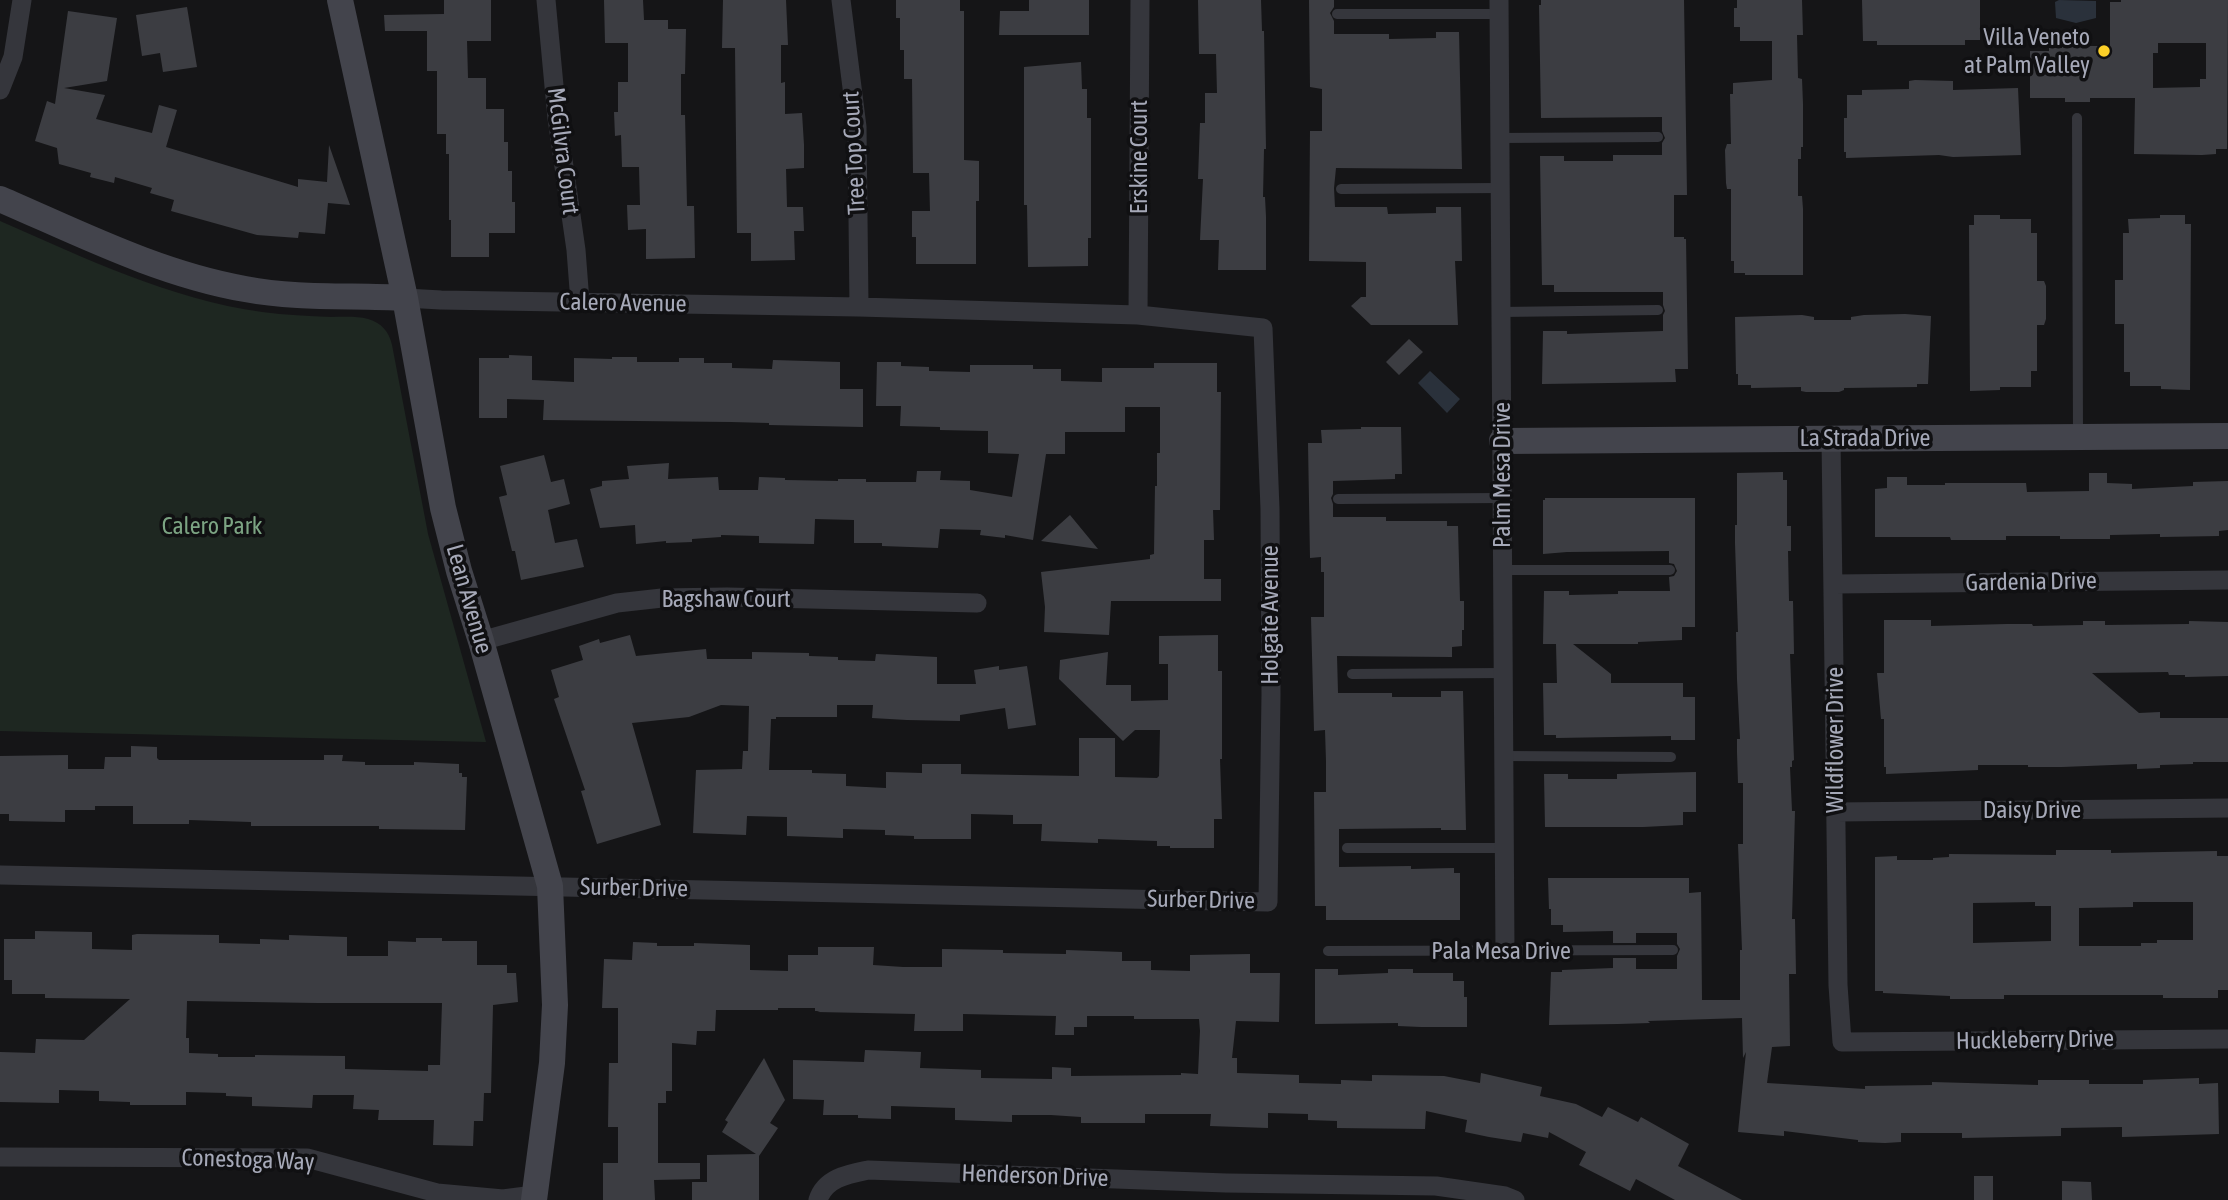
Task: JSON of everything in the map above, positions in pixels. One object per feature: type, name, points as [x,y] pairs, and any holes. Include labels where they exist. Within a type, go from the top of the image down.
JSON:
[{"type":"street","points":[[0,90],[13,57],[22,0]]},
{"type":"street","name":"Lean Avenue","points":[[340,0],[405,298],[443,508],[458,571],[481,641],[550,886],[555,1005],[552,1063],[534,1198]]},
{"type":"street","name":"McGilvra Court","points":[[546,0],[557,118],[576,250],[580,302]]},
{"type":"street","name":"Tree Top Court","points":[[841,0],[857,127],[859,307]]},
{"type":"street","name":"Erskine Court","points":[[1138,315],[1140,0]]},
{"type":"street","name":"Palm Mesa Drive","points":[[1499,7],[1505,950]]},
{"type":"street","name":"Calero Avenue","points":[[0,199],[151,263],[245,289],[287,294],[1138,315],[1263,328]]},
{"type":"street","name":"Holgate Avenue","points":[[1263,328],[1270,509],[1268,902]]},
{"type":"street","name":"La Strada Drive","points":[[1502,441],[2228,436]]},
{"type":"street","name":"Wildflower Drive","points":[[1831,438],[1838,985],[1842,1042]]},
{"type":"street","name":"Gardenia Drive","points":[[1834,584],[2228,580]]},
{"type":"street","name":"Bagshaw Court","points":[[481,641],[617,603],[662,598],[977,603]]},
{"type":"street","name":"Daisy Drive","points":[[1836,811],[2228,808]]},
{"type":"street","name":"Surber Drive","points":[[0,875],[1268,902]]},
{"type":"street","name":"Huckleberry Drive","points":[[1842,1042],[2228,1039]]},
{"type":"street","name":"Conestoga Way","points":[[0,1157],[307,1158],[437,1194],[503,1199],[534,1198]]},
{"type":"street","name":"Henderson Drive","points":[[818,1200],[821,1191],[834,1179],[868,1170],[1226,1183],[1436,1186],[1505,1196],[1515,1200]]},
{"type":"lane","points":[[1337,14],[1499,7]]},
{"type":"lane","points":[[2077,118],[2078,437]]},
{"type":"lane","points":[[1500,138],[1658,137]]},
{"type":"lane","points":[[1341,189],[1500,188]]},
{"type":"lane","points":[[1501,312],[1658,310]]},
{"type":"lane","points":[[1338,499],[1502,498]]},
{"type":"lane","points":[[1502,570],[1670,570]]},
{"type":"lane","points":[[1352,674],[1503,673]]},
{"type":"lane","points":[[1504,756],[1671,757]]},
{"type":"lane","points":[[1347,848],[1504,848]]},
{"type":"lane","name":"Pala Mesa Drive","points":[[1328,951],[1674,950]]},
{"type":"green space","name":"Calero Park","points":[[0,221],[128,276],[194,298],[262,312],[364,318],[384,329],[392,345],[428,534],[486,742],[0,731]]},
{"type":"shaded area","points":[[2096,1],[2096,18],[2076,23],[2056,18],[2055,2]]},
{"type":"shaded area","points":[[1430,371],[1460,399],[1447,413],[1418,383]]},
{"type":"building","points":[[444,0],[491,0],[491,41],[467,41],[468,78],[486,78],[486,109],[504,109],[504,142],[508,142],[508,171],[512,171],[515,233],[489,233],[489,257],[451,257],[449,154],[446,154],[446,134],[437,134],[437,71],[427,71],[427,31],[385,31],[384,15],[444,14]]},
{"type":"building","points":[[604,0],[643,0],[644,20],[668,20],[668,29],[686,29],[685,74],[681,74],[681,115],[685,115],[687,206],[694,206],[695,258],[646,259],[646,229],[628,230],[627,205],[640,205],[639,167],[622,167],[621,135],[615,136],[614,112],[618,112],[618,82],[628,82],[628,43],[605,43]]},
{"type":"building","points":[[723,0],[786,0],[788,45],[781,45],[781,83],[785,82],[785,114],[802,113],[804,145],[804,168],[786,169],[787,207],[803,207],[804,231],[794,231],[795,260],[751,261],[751,233],[737,233],[735,48],[722,48]]},
{"type":"building","points":[[896,0],[960,0],[960,11],[964,11],[964,160],[979,161],[976,264],[916,264],[912,211],[930,211],[929,173],[913,173],[912,79],[904,79],[904,50],[900,50],[900,18],[896,18]]},
{"type":"building","points":[[1029,0],[1089,0],[1089,35],[999,35],[1000,11],[1029,11]]},
{"type":"building","points":[[1198,0],[1261,0],[1264,31],[1266,149],[1263,197],[1266,217],[1266,270],[1218,270],[1219,240],[1200,240],[1203,179],[1198,179],[1200,123],[1205,123],[1205,93],[1217,93],[1216,54],[1199,54]]},
{"type":"building","points":[[1309,0],[1334,0],[1330,13],[1334,21],[1334,34],[1389,34],[1389,39],[1436,38],[1436,32],[1459,32],[1462,169],[1336,168],[1334,188],[1335,207],[1387,207],[1388,214],[1436,213],[1436,207],[1461,207],[1462,261],[1455,261],[1458,325],[1371,325],[1351,306],[1361,297],[1366,297],[1366,262],[1309,261],[1310,131],[1322,131],[1322,89],[1310,87]]},
{"type":"building","points":[[1541,0],[1684,0],[1687,195],[1674,195],[1674,237],[1686,239],[1688,369],[1675,369],[1676,382],[1542,384],[1543,331],[1567,331],[1567,334],[1663,331],[1665,311],[1663,292],[1554,292],[1554,285],[1542,285],[1540,156],[1564,156],[1564,161],[1613,161],[1613,155],[1662,155],[1665,138],[1662,117],[1541,118]]},
{"type":"building","points":[[1737,0],[1802,0],[1803,35],[1797,35],[1798,78],[1802,79],[1803,104],[1803,147],[1801,159],[1798,159],[1798,196],[1802,196],[1803,209],[1803,275],[1734,273],[1734,261],[1731,261],[1731,189],[1727,189],[1726,183],[1725,150],[1727,144],[1731,144],[1730,94],[1733,94],[1733,83],[1772,80],[1772,41],[1740,41],[1740,27],[1734,27]]},
{"type":"building","points":[[1862,0],[1980,0],[1980,40],[1965,40],[1965,45],[1877,45],[1877,41],[1863,41]]},
{"type":"building","points":[[2228,0],[2227,149],[2216,149],[2216,154],[2202,155],[2134,154],[2135,98],[2090,98],[2090,102],[2065,102],[2065,98],[2030,98],[2030,51],[2049,51],[2049,48],[2062,46],[2110,46],[2110,2]],"holes":[[[2158,43],[2206,43],[2206,79],[2200,79],[2200,87],[2153,88],[2153,53],[2158,53]]]},
{"type":"building","points":[[187,7],[197,67],[163,72],[160,53],[142,56],[136,15]]},
{"type":"building","points":[[68,11],[117,18],[107,81],[64,88],[105,95],[96,119],[152,133],[159,105],[177,110],[166,147],[298,187],[298,179],[327,182],[329,145],[350,205],[328,203],[325,234],[299,232],[298,238],[257,235],[171,211],[174,200],[150,193],[152,188],[115,177],[114,183],[90,177],[91,173],[59,164],[57,148],[35,141],[47,101],[55,104]]},
{"type":"building","points":[[1081,62],[1082,89],[1087,89],[1087,118],[1091,118],[1091,238],[1088,238],[1088,266],[1028,267],[1027,205],[1024,205],[1024,67]]},
{"type":"building","points":[[1909,81],[1953,81],[1953,90],[2018,88],[2021,155],[1846,158],[1844,118],[1847,118],[1847,95],[1862,95],[1862,90],[1909,89]]},
{"type":"building","points":[[1974,215],[2000,215],[2000,219],[2031,219],[2031,233],[2037,233],[2037,281],[2044,281],[2046,286],[2046,319],[2044,325],[2037,325],[2037,371],[2031,371],[2031,387],[1970,391],[1969,225],[1974,225]]},
{"type":"building","points":[[2160,215],[2185,215],[2185,224],[2191,224],[2190,390],[2130,386],[2130,372],[2124,372],[2124,324],[2115,324],[2115,280],[2123,280],[2123,233],[2129,233],[2128,219],[2160,218]]},
{"type":"building","points":[[1802,315],[1814,317],[1814,320],[1851,320],[1851,317],[1864,315],[1931,316],[1928,384],[1917,384],[1917,387],[1844,388],[1839,392],[1806,392],[1801,391],[1801,387],[1751,388],[1751,385],[1738,385],[1735,317]]},
{"type":"building","points":[[1409,339],[1423,352],[1399,375],[1386,362]]},
{"type":"building","points":[[509,355],[532,356],[532,380],[574,382],[574,358],[637,357],[637,362],[679,362],[679,358],[704,358],[704,363],[732,363],[732,368],[772,369],[773,360],[840,362],[840,389],[863,389],[863,427],[731,422],[543,420],[544,400],[507,399],[507,418],[479,418],[479,358],[509,358]]},
{"type":"building","points":[[877,362],[901,362],[901,366],[929,367],[929,371],[970,372],[970,365],[1033,365],[1033,369],[1061,369],[1061,381],[1102,382],[1102,368],[1154,368],[1154,363],[1217,363],[1217,392],[1221,392],[1220,510],[1213,510],[1214,540],[1204,540],[1204,579],[1221,579],[1221,601],[1111,601],[1109,635],[1044,632],[1045,607],[1041,572],[1150,559],[1150,555],[1154,554],[1160,407],[1125,407],[1125,432],[1065,432],[1065,454],[1046,454],[1033,540],[1005,535],[1005,538],[980,535],[981,530],[940,529],[938,548],[854,543],[854,520],[815,519],[814,544],[759,543],[759,536],[721,535],[692,539],[692,542],[636,544],[635,525],[600,528],[590,489],[602,486],[602,481],[629,479],[627,466],[669,463],[668,479],[718,477],[719,490],[758,490],[759,477],[785,480],[866,479],[866,482],[916,482],[917,471],[941,471],[940,480],[970,481],[970,490],[1012,497],[1019,454],[988,453],[988,431],[900,426],[901,406],[876,406]]},
{"type":"building","points":[[1401,427],[1402,474],[1395,474],[1395,479],[1333,481],[1333,517],[1386,517],[1386,521],[1447,521],[1447,526],[1458,526],[1460,601],[1464,601],[1464,630],[1462,646],[1452,647],[1452,657],[1337,656],[1338,693],[1441,697],[1441,691],[1463,691],[1466,830],[1339,829],[1339,867],[1454,868],[1454,873],[1460,873],[1460,920],[1326,920],[1326,906],[1315,906],[1314,792],[1326,792],[1326,761],[1325,730],[1314,731],[1311,617],[1324,617],[1324,572],[1321,572],[1321,557],[1310,558],[1308,443],[1322,443],[1321,430]]},
{"type":"building","points":[[544,455],[551,482],[564,479],[570,504],[548,510],[555,543],[577,539],[584,567],[521,580],[499,497],[507,495],[500,466]]},
{"type":"building","points":[[1783,472],[1783,480],[1787,480],[1787,526],[1791,526],[1791,551],[1788,551],[1789,601],[1793,601],[1794,654],[1790,654],[1794,760],[1790,767],[1792,811],[1795,811],[1792,919],[1795,919],[1796,974],[1789,974],[1790,1046],[1772,1047],[1767,1083],[1865,1089],[1865,1086],[1932,1085],[1932,1082],[2038,1085],[2038,1080],[2089,1080],[2089,1084],[2143,1084],[2143,1080],[2199,1078],[2199,1084],[2218,1083],[2219,1134],[2122,1137],[2122,1127],[2061,1128],[2061,1136],[1962,1138],[1962,1133],[1901,1133],[1901,1142],[1885,1143],[1858,1142],[1784,1131],[1784,1136],[1738,1132],[1746,1052],[1743,1058],[1742,1018],[1549,1025],[1551,972],[1613,968],[1613,958],[1636,958],[1636,969],[1677,969],[1680,949],[1677,933],[1636,933],[1636,943],[1613,943],[1613,931],[1563,932],[1563,925],[1551,925],[1548,878],[1689,878],[1689,893],[1701,892],[1702,1000],[1740,1000],[1742,950],[1738,844],[1743,844],[1743,783],[1738,783],[1737,752],[1737,739],[1740,739],[1736,632],[1737,473]]},
{"type":"building","points":[[2089,473],[2107,473],[2107,483],[2132,484],[2132,489],[2228,481],[2228,530],[2219,531],[2219,536],[2110,535],[2110,539],[2060,539],[2060,536],[2006,536],[2006,540],[1875,537],[1875,489],[1887,488],[1887,477],[1907,477],[1907,485],[2026,483],[2027,492],[2089,491]]},
{"type":"building","points":[[1545,498],[1695,498],[1695,627],[1682,627],[1682,640],[1638,644],[1573,644],[1611,674],[1611,683],[1683,683],[1683,697],[1695,697],[1695,740],[1671,740],[1671,736],[1556,738],[1556,735],[1544,735],[1543,683],[1557,683],[1556,644],[1543,644],[1544,591],[1569,591],[1569,595],[1670,591],[1669,577],[1674,576],[1677,571],[1674,564],[1669,563],[1669,551],[1543,554]]},
{"type":"building","points":[[1070,515],[1098,549],[1041,541]]},
{"type":"building","points":[[1884,620],[1931,620],[1931,626],[2083,625],[2083,621],[2105,621],[2105,625],[2228,622],[2228,676],[2185,677],[2169,675],[2168,672],[2092,673],[2139,713],[2160,712],[2160,718],[2228,718],[2228,762],[2193,762],[2137,769],[2137,764],[2062,767],[1978,765],[1978,770],[1886,774],[1884,719],[1881,719],[1877,673],[1884,673]]},
{"type":"building","points":[[630,635],[636,656],[706,649],[707,659],[752,659],[752,652],[809,653],[809,656],[838,657],[838,660],[875,661],[876,654],[937,657],[937,684],[976,684],[974,670],[999,666],[999,670],[1027,666],[1036,725],[1008,729],[1005,708],[960,715],[960,721],[907,720],[872,718],[873,705],[837,705],[837,717],[771,719],[769,770],[812,770],[812,773],[846,774],[846,786],[886,788],[886,772],[922,773],[922,764],[961,764],[961,774],[1079,776],[1079,738],[1115,738],[1115,777],[1157,778],[1160,730],[1135,730],[1123,741],[1059,679],[1060,660],[1108,652],[1106,685],[1131,685],[1131,701],[1168,700],[1168,664],[1159,664],[1159,636],[1218,635],[1218,671],[1222,671],[1222,819],[1214,819],[1214,848],[1170,848],[1157,846],[1157,841],[1041,841],[1042,824],[1013,824],[1013,815],[971,814],[971,839],[914,839],[914,836],[885,835],[885,830],[843,829],[843,838],[787,836],[787,817],[747,816],[746,835],[693,833],[696,770],[742,769],[743,751],[748,751],[749,706],[721,705],[689,717],[632,723],[661,825],[597,844],[581,791],[585,790],[554,699],[559,697],[551,670],[583,660],[579,646],[599,639],[600,643]]},
{"type":"building","points":[[131,746],[157,747],[159,760],[324,760],[324,755],[343,755],[342,761],[365,762],[365,765],[414,765],[414,762],[459,764],[459,773],[462,773],[462,777],[467,777],[465,830],[379,829],[379,826],[251,826],[251,822],[189,820],[189,824],[133,824],[133,806],[95,806],[95,810],[65,810],[65,822],[9,821],[9,814],[0,814],[0,756],[68,755],[68,769],[104,769],[105,757],[131,757]]},
{"type":"building","points":[[1696,772],[1696,812],[1683,812],[1683,825],[1545,827],[1544,774],[1568,774],[1568,779],[1617,779],[1617,774]]},
{"type":"building","points":[[2056,850],[2111,850],[2111,853],[2217,851],[2217,856],[2228,856],[2228,990],[2218,990],[2218,998],[2163,998],[2163,995],[2004,995],[2004,999],[1950,999],[1950,996],[1875,991],[1875,857],[1897,856],[1897,860],[1933,860],[1949,857],[1949,854],[2056,855]],"holes":[[[2035,902],[2035,906],[2051,906],[2051,941],[1973,943],[1973,903]],[[2133,902],[2193,902],[2193,940],[2157,940],[2157,943],[2141,943],[2141,946],[2079,946],[2079,908],[2133,907]]]},
{"type":"building","points":[[35,931],[92,932],[92,949],[132,950],[132,935],[137,934],[219,935],[219,943],[260,944],[260,939],[289,940],[289,935],[347,937],[347,956],[388,956],[388,941],[416,942],[416,938],[442,938],[442,941],[477,941],[477,965],[507,965],[507,973],[516,973],[518,1002],[493,1005],[491,1093],[484,1093],[483,1121],[474,1121],[473,1146],[433,1145],[434,1120],[378,1120],[379,1110],[353,1109],[354,1095],[313,1095],[312,1108],[252,1106],[252,1097],[186,1092],[186,1105],[130,1105],[130,1102],[99,1101],[99,1091],[59,1090],[59,1103],[0,1102],[0,1052],[35,1053],[36,1039],[84,1040],[130,999],[45,998],[45,994],[12,994],[12,980],[4,980],[4,939],[35,939]],"holes":[[[187,1001],[442,1003],[440,1065],[428,1065],[428,1071],[345,1069],[345,1056],[218,1057],[218,1054],[189,1053],[189,1038],[186,1038]]]},
{"type":"building","points":[[633,942],[657,943],[657,946],[694,946],[694,943],[750,945],[750,970],[788,971],[788,955],[818,955],[818,947],[874,947],[873,965],[903,967],[942,967],[942,949],[1003,950],[1003,953],[1066,954],[1066,950],[1122,952],[1122,961],[1151,961],[1151,970],[1190,971],[1190,955],[1250,954],[1250,973],[1280,973],[1279,1022],[1236,1021],[1232,1058],[1237,1058],[1237,1073],[1299,1075],[1299,1083],[1341,1084],[1341,1080],[1372,1081],[1372,1075],[1444,1076],[1480,1083],[1481,1073],[1542,1087],[1540,1096],[1576,1104],[1602,1117],[1608,1107],[1638,1122],[1641,1117],[1689,1144],[1678,1166],[1742,1200],[1675,1200],[1636,1179],[1630,1191],[1579,1165],[1586,1152],[1549,1132],[1548,1138],[1523,1133],[1521,1142],[1489,1137],[1465,1132],[1467,1120],[1426,1111],[1425,1129],[1337,1128],[1337,1121],[1308,1120],[1308,1114],[1268,1113],[1268,1128],[1210,1126],[1211,1114],[1145,1114],[1145,1123],[1081,1123],[1081,1117],[1051,1115],[1012,1115],[1012,1122],[955,1120],[955,1108],[891,1106],[891,1119],[823,1115],[824,1100],[793,1099],[793,1060],[864,1062],[865,1050],[921,1052],[920,1068],[981,1070],[981,1078],[1052,1079],[1052,1067],[1071,1068],[1071,1076],[1198,1074],[1199,1019],[1087,1016],[1087,1027],[1074,1027],[1074,1035],[1055,1035],[1056,1016],[963,1014],[963,1031],[914,1031],[915,1014],[817,1012],[820,1011],[815,1011],[815,1008],[778,1008],[716,1010],[715,1031],[697,1031],[696,1045],[672,1043],[672,1091],[666,1091],[666,1103],[658,1103],[658,1163],[700,1163],[700,1179],[654,1180],[655,1200],[603,1200],[603,1163],[618,1163],[618,1127],[608,1127],[609,1063],[618,1063],[618,1008],[602,1008],[604,959],[632,960]]},
{"type":"building","points":[[1315,969],[1338,969],[1338,975],[1388,973],[1388,969],[1413,969],[1413,973],[1453,973],[1453,981],[1464,981],[1467,1027],[1398,1026],[1398,1023],[1315,1024]]},
{"type":"building","points":[[764,1058],[785,1100],[770,1123],[778,1128],[759,1156],[759,1200],[692,1200],[692,1182],[707,1182],[707,1155],[756,1154],[722,1132],[728,1122],[725,1120]]},
{"type":"building","points":[[1974,1176],[1993,1176],[1993,1200],[1974,1200]]},
{"type":"building","points":[[2062,1181],[2091,1182],[2092,1200],[2062,1200]]},
{"type":"place","name":"Villa Veneto at Palm Valley","points":[[2104,51]]}]
